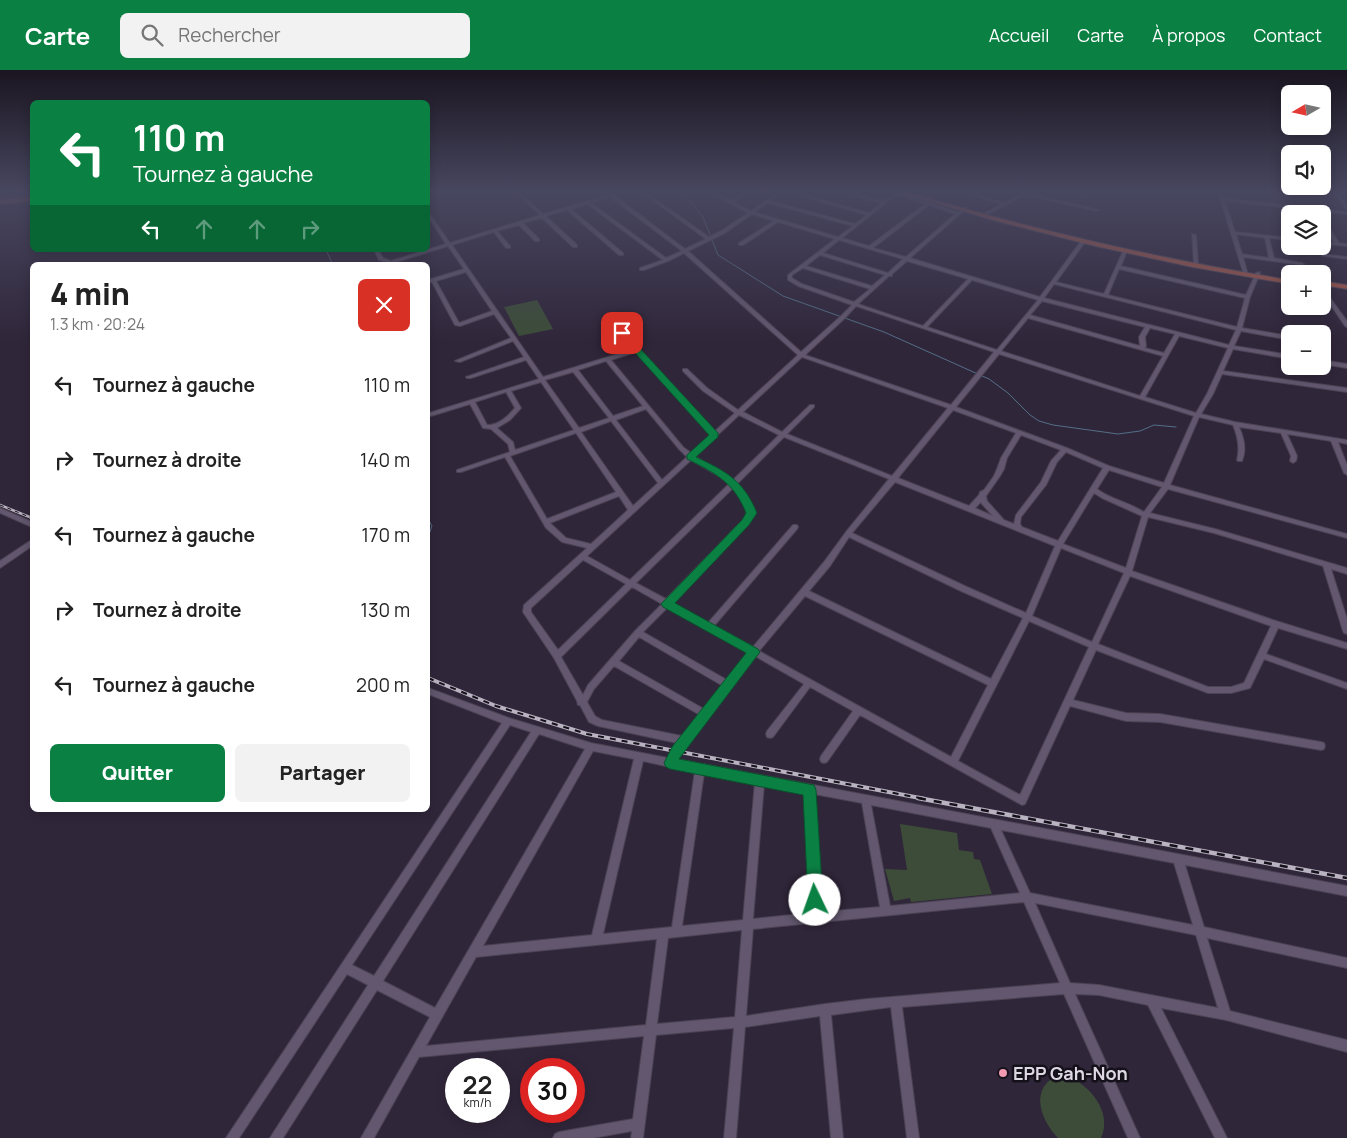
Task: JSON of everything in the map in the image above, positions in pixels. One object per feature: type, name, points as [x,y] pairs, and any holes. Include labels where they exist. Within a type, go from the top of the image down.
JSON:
[{"type":"main road","points":[[1084,242],[1246,274],[1281,279]]},
{"type":"main road","points":[[1094,242],[1246,274]]},
{"type":"main road","points":[[1331,287],[1347,289]]},
{"type":"street","points":[[447,242],[632,510]]},
{"type":"street","points":[[430,250],[459,242]]},
{"type":"street","points":[[504,242],[508,247]]},
{"type":"street","points":[[570,242],[575,246]]},
{"type":"street","points":[[607,242],[621,254]]},
{"type":"street","points":[[641,242],[666,260]]},
{"type":"street","points":[[673,242],[801,355],[951,407],[1065,449],[1107,467],[1166,486],[1347,536]]},
{"type":"street","points":[[642,269],[703,242]]},
{"type":"street","points":[[740,244],[743,242]]},
{"type":"street","points":[[835,242],[789,276],[792,281],[924,328],[1197,415],[1235,424],[1347,442]]},
{"type":"street","points":[[849,242],[1041,299],[1231,347],[1281,355]]},
{"type":"street","points":[[870,248],[878,242]]},
{"type":"street","points":[[686,741],[602,723],[592,719],[556,656],[526,610],[856,303],[927,242]]},
{"type":"street","points":[[670,763],[676,751],[686,741],[754,652],[951,407],[1041,299],[1084,242]]},
{"type":"street","points":[[1194,242],[1196,263]]},
{"type":"street","points":[[1236,242],[1246,274]]},
{"type":"street","points":[[1268,242],[1272,260]]},
{"type":"street","points":[[1331,244],[1347,245]]},
{"type":"street","points":[[1105,296],[1125,251]]},
{"type":"street","points":[[377,252],[381,259],[391,262],[424,252]]},
{"type":"street","points":[[820,253],[890,275]]},
{"type":"street","points":[[1240,255],[1302,264]]},
{"type":"street","points":[[1324,255],[1347,258]]},
{"type":"street","points":[[802,266],[873,288]]},
{"type":"street","points":[[1118,267],[1248,297]]},
{"type":"street","points":[[467,270],[430,281],[458,325],[495,312]]},
{"type":"street","points":[[582,556],[1022,801],[1128,572],[1146,514],[1166,486],[1197,415],[1220,372],[1239,330],[1248,297],[1258,275]]},
{"type":"street","points":[[924,328],[971,278]]},
{"type":"street","points":[[1054,282],[1239,330],[1281,337]]},
{"type":"street","points":[[1331,300],[1347,325]]},
{"type":"street","points":[[1027,316],[1165,356]]},
{"type":"street","points":[[1141,349],[1143,346],[1142,337],[1148,326]]},
{"type":"street","points":[[622,333],[714,435]]},
{"type":"street","points":[[1142,398],[1178,333]]},
{"type":"street","points":[[458,361],[514,339]]},
{"type":"street","points":[[431,414],[637,350]]},
{"type":"street","points":[[468,377],[527,358]]},
{"type":"street","points":[[581,702],[585,699],[591,686],[638,633],[752,513],[747,501],[733,483],[716,470],[690,457],[607,359]]},
{"type":"street","points":[[1331,363],[1347,366]]},
{"type":"street","points":[[575,370],[661,484]]},
{"type":"street","points":[[685,370],[710,395],[739,412],[784,434],[1128,572],[1276,624],[1347,646]]},
{"type":"street","points":[[1220,372],[1347,390]]},
{"type":"street","points":[[472,402],[485,427],[504,423],[518,408],[508,390]]},
{"type":"street","points":[[556,656],[812,406]]},
{"type":"street","points":[[459,471],[646,407]]},
{"type":"street","points":[[1235,424],[1241,436],[1242,454],[1240,460]]},
{"type":"street","points":[[492,427],[511,443],[510,454],[546,522],[564,540],[592,547]]},
{"type":"street","points":[[970,509],[989,488],[1001,470],[1005,455],[1010,450],[1019,432]]},
{"type":"street","points":[[1282,432],[1294,456],[1293,461]]},
{"type":"street","points":[[1334,440],[1347,473]]},
{"type":"street","points":[[1020,529],[1017,524],[1018,516],[1044,483],[1045,476],[1054,461],[1065,449]]},
{"type":"street","points":[[953,762],[1028,616],[1060,545],[1107,467]]},
{"type":"street","points":[[1094,489],[1107,499],[1146,514],[1215,531],[1347,571]]},
{"type":"street","points":[[546,522],[620,493]]},
{"type":"street","points":[[982,494],[984,502],[1004,522]]},
{"type":"street","points":[[0,510],[30,523]]},
{"type":"street","points":[[709,627],[795,527]]},
{"type":"street","points":[[848,534],[964,589],[1094,646],[1208,690],[1231,690],[1247,686],[1276,624]]},
{"type":"street","points":[[0,565],[30,545]]},
{"type":"street","points":[[1326,565],[1347,631]]},
{"type":"street","points":[[804,592],[993,684]]},
{"type":"street","points":[[638,633],[729,685]]},
{"type":"street","points":[[1261,655],[1347,686]]},
{"type":"street","points":[[614,662],[706,714]]},
{"type":"street","points":[[770,734],[809,682]]},
{"type":"street","points":[[430,692],[508,721],[591,747],[1347,891]]},
{"type":"street","points":[[1069,702],[1126,717],[1160,718],[1321,746]]},
{"type":"street","points":[[824,759],[859,710]]},
{"type":"street","points":[[232,1138],[508,721]]},
{"type":"street","points":[[276,1138],[535,734]]},
{"type":"street","points":[[367,1138],[591,747]]},
{"type":"street","points":[[596,940],[639,757]]},
{"type":"street","points":[[676,932],[700,769]]},
{"type":"street","points":[[730,1138],[760,780]]},
{"type":"street","points":[[809,790],[816,918]]},
{"type":"street","points":[[866,800],[886,911]]},
{"type":"street","points":[[994,824],[1134,1138]]},
{"type":"street","points":[[1178,859],[1226,1015]]},
{"type":"street","points":[[474,952],[1027,897],[1347,962]]},
{"type":"street","points":[[638,1138],[664,933]]},
{"type":"street","points":[[345,967],[437,1015]]},
{"type":"street","points":[[417,1052],[740,1022],[825,1009],[896,1002],[1067,988],[1099,990],[1226,1015],[1347,1046]]},
{"type":"street","points":[[1152,1001],[1221,1138]]},
{"type":"street","points":[[896,1002],[913,1138]]},
{"type":"street","points":[[825,1009],[837,1138]]},
{"type":"street","points":[[559,1138],[639,1124]]},
{"type":"green space","points":[[537,300],[553,329],[519,336],[504,307]]},
{"type":"green space","points":[[900,824],[957,833],[959,850],[973,852],[974,859],[980,860],[992,894],[911,902],[910,898],[894,901],[885,869],[907,870]]},
{"type":"green space","points":[[1065,1076],[1082,1085],[1096,1100],[1104,1118],[1101,1138],[1058,1138],[1047,1124],[1041,1107],[1042,1091],[1053,1078]]},
{"type":"waterway","points":[[713,242],[718,255],[783,296],[884,332],[989,379],[1008,393],[1030,415],[1039,421],[1053,425],[1118,434],[1140,431],[1154,425],[1176,427]]},
{"type":"waterway","points":[[327,252],[332,262]]},
{"type":"waterway","points":[[430,522],[432,526],[430,532]]},
{"type":"railway","points":[[0,505],[30,517]]},
{"type":"railway","points":[[430,679],[496,706],[587,734],[925,799]]},
{"type":"railway","points":[[918,798],[1347,878]]},
{"type":"place","name":"EPP Gah-Non","points":[[1003,1073]]},
{"type":"route","points":[[622,333],[714,435],[690,457],[731,480],[747,501],[752,513],[746,522],[667,604],[754,652],[686,741],[676,751],[670,763],[809,790],[815,900]]}]
